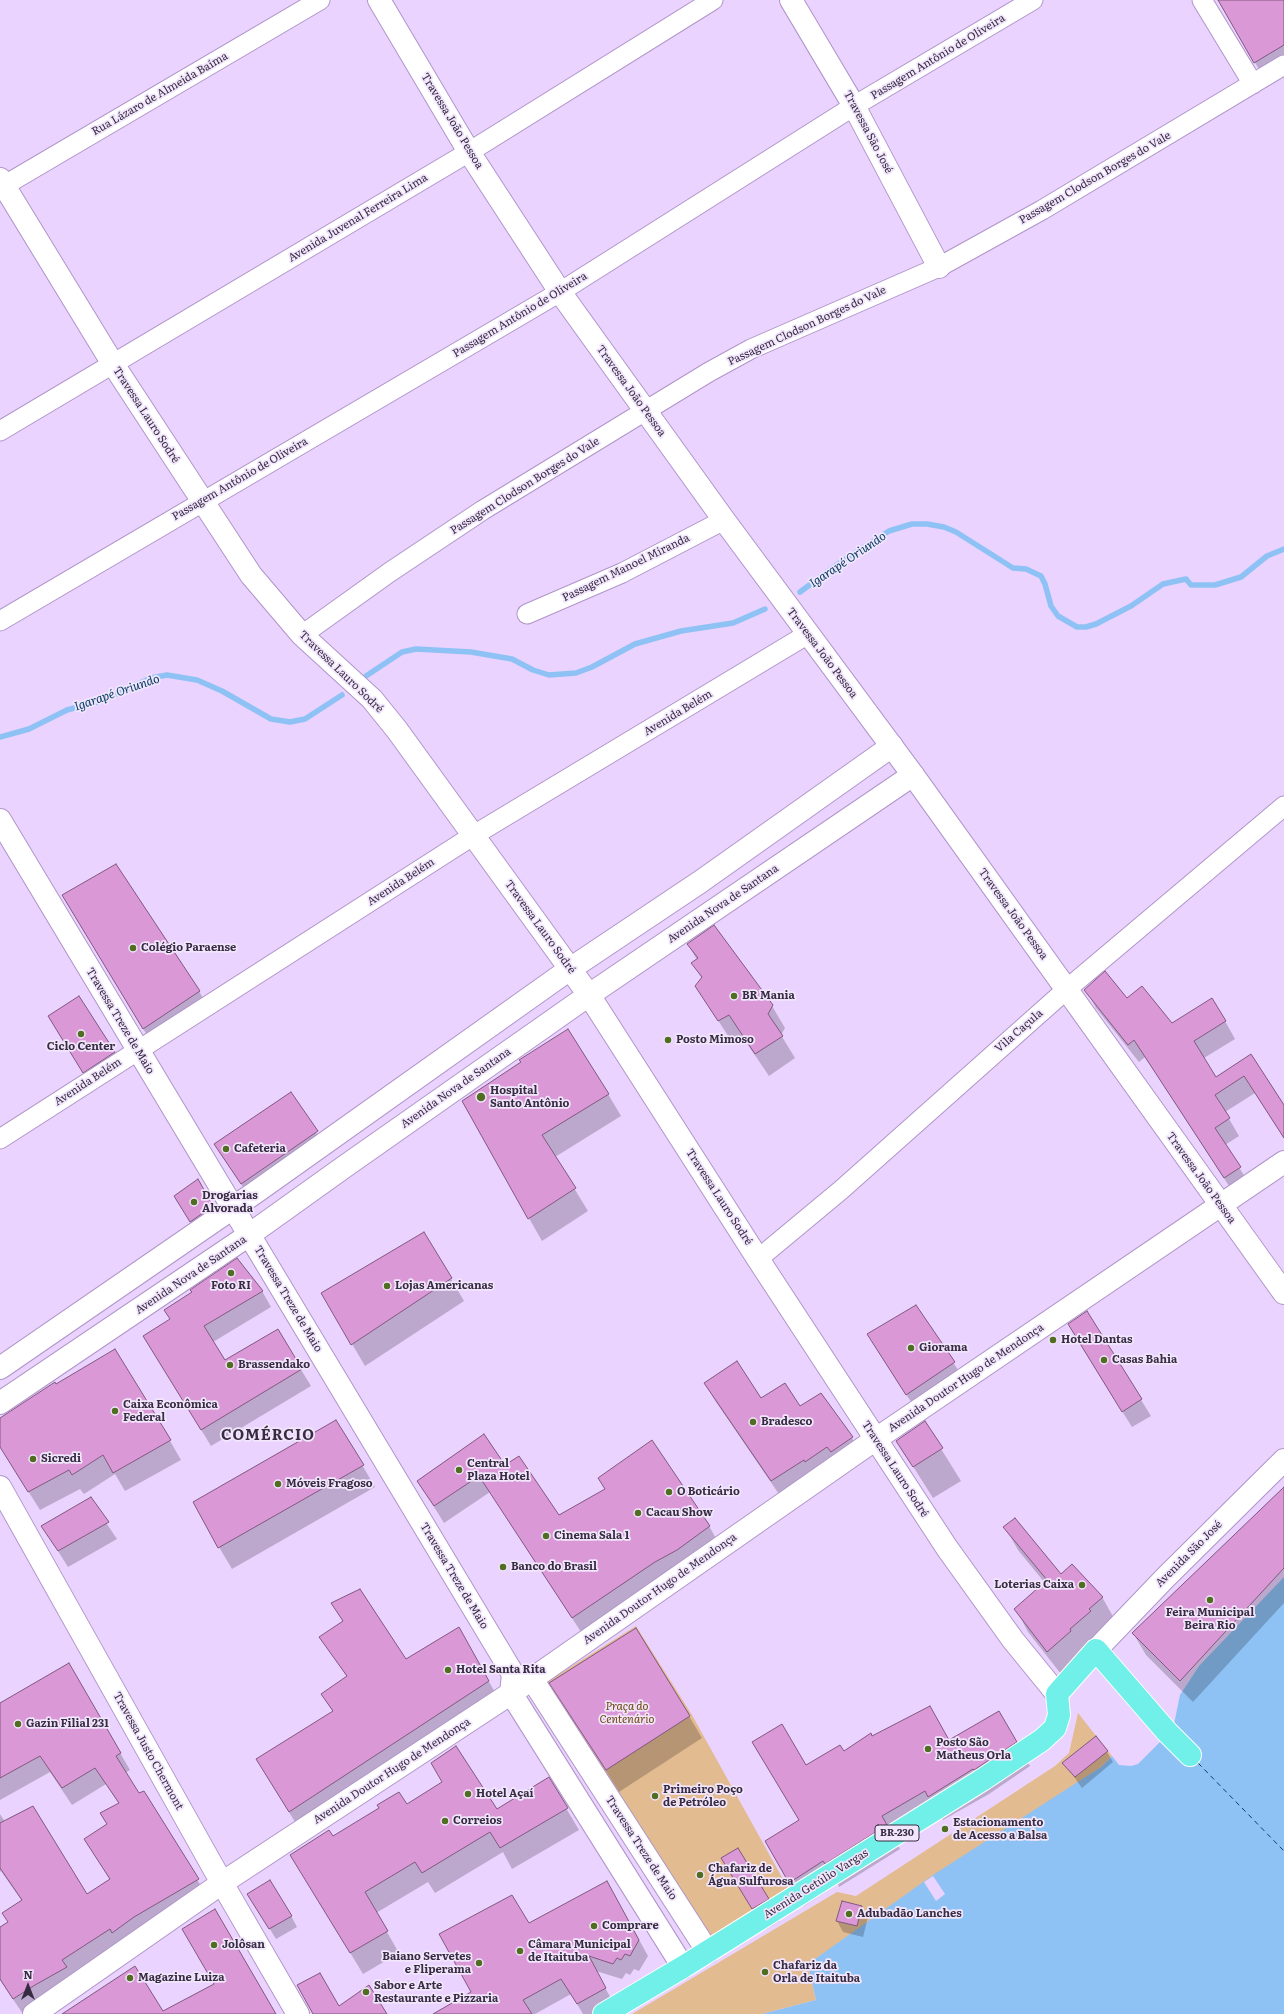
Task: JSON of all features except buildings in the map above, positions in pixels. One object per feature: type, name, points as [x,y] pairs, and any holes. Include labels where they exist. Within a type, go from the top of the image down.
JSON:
[{"type":"main road","points":[[1057,1694],[1096,1650],[1167,1732],[1190,1755]]},
{"type":"main road","name":"Avenida Getúlio Vargas","points":[[604,2014],[683,1968],[982,1780],[1042,1740],[1055,1728],[1059,1716],[1057,1694]]},
{"type":"street","name":"Rua Lázaro de Almeida Baíma","points":[[1,184],[320,0]]},
{"type":"street","name":"Travessa João Pessoa","points":[[379,0],[470,152],[560,292],[724,520],[913,775],[1220,1205],[1284,1292]]},
{"type":"street","name":"Avenida Juvenal Ferreira Lima","points":[[0,431],[470,152],[713,0]]},
{"type":"street","name":"Travessa São José","points":[[791,0],[854,106],[939,267]]},
{"type":"street","name":"Passagem Antônio de Oliveira","points":[[0,621],[560,292],[854,106],[1034,0]]},
{"type":"street","points":[[1202,0],[1253,84]]},
{"type":"street","name":"Passagem Clodson Borges do Vale","points":[[302,635],[390,572],[483,510],[646,412],[709,372],[751,349],[939,267],[1042,210],[1284,65]]},
{"type":"street","name":"Travessa Lauro Sodré","points":[[1,184],[113,364],[251,575],[302,635],[372,699],[408,744],[474,835],[589,995],[758,1259],[965,1572],[1013,1640],[1057,1694]]},
{"type":"street","name":"Passagem Manoel Miranda","points":[[527,614],[622,573],[724,520]]},
{"type":"street","name":"Avenida Belém","points":[[0,1138],[474,835],[808,634]]},
{"type":"street","points":[[0,1368],[233,1208],[570,969],[700,882],[892,746]]},
{"type":"street","name":"Avenida Nova de Santana","points":[[0,1403],[250,1235],[589,995],[913,775]]},
{"type":"street","name":"Vila Caçula","points":[[758,1259],[841,1190],[1067,989],[1284,806]]},
{"type":"street","name":"Travessa Treze de Maio","points":[[0,820],[137,1051],[250,1235],[519,1682],[584,1810],[683,1968]]},
{"type":"street","points":[[700,882],[717,908]]},
{"type":"street","points":[[387,1099],[405,1124]]},
{"type":"street","points":[[326,1142],[344,1167]]},
{"type":"street","name":"Avenida Doutor Hugo de Mendonça","points":[[34,2014],[222,1883],[1284,1162]]},
{"type":"street","name":"Avenida São José","points":[[1096,1650],[1165,1578],[1284,1460]]},
{"type":"street","name":"Travessa Justo Chermont","points":[[0,1487],[222,1883],[298,2014]]},
{"type":"street","name":"Travessa Treze de Maio","points":[[519,1682],[606,1795],[708,1952]]},
{"type":"street","points":[[584,1810],[606,1795]]},
{"type":"green space","name":"Praça do Centenário","points":[[636,1626],[692,1715],[789,1890],[708,1938],[545,1683]]},
{"type":"green space","points":[[1078,1713],[1112,1756],[1101,1767],[808,1964],[816,2000],[762,2014],[632,2014],[837,1892],[856,1896],[1055,1766],[1069,1753]]},
{"type":"water","points":[[1284,1577],[1284,2014],[762,2014],[816,2000],[808,1964],[933,1875],[1101,1767],[1112,1756],[1119,1765],[1131,1766],[1138,1764],[1173,1729],[1180,1695],[1199,1666]]},
{"type":"pier","points":[[933,1876],[945,1894],[936,1901],[924,1882]]},
{"type":"waterway","name":"Igarapé Oriundo","points":[[800,592],[838,564],[889,531],[912,524],[927,524],[944,527],[956,532],[1013,568],[1026,569],[1041,576],[1045,584],[1051,606],[1058,616],[1077,627],[1086,627],[1096,624],[1131,606],[1163,584],[1186,579],[1191,585],[1215,585],[1241,577],[1267,556],[1284,549]]},
{"type":"waterway","points":[[366,676],[402,652],[416,649],[471,652],[512,659],[533,670],[549,675],[576,673],[592,667],[635,644],[681,631],[733,623],[765,609]]},
{"type":"waterway","name":"Igarapé Oriundo","points":[[0,737],[29,729],[67,710],[101,701],[151,678],[167,675],[197,680],[222,691],[271,719],[290,722],[305,719],[342,695]]},
{"type":"ferry route","points":[[1198,1763],[1284,1851]]},
{"type":"place","name":"Colégio Paraense","points":[[133,948]]},
{"type":"place","name":"BR Mania","points":[[734,996]]},
{"type":"place","name":"Ciclo Center","points":[[81,1034]]},
{"type":"place","name":"Posto Mimoso","points":[[668,1040]]},
{"type":"place","name":"Hospital Santo Antônio","points":[[481,1097]]},
{"type":"place","name":"Cafeteria","points":[[226,1149]]},
{"type":"place","name":"Drogarias Alvorada","points":[[194,1202]]},
{"type":"place","name":"Foto RI","points":[[231,1273]]},
{"type":"place","name":"Lojas Americanas","points":[[387,1286]]},
{"type":"place","name":"Hotel Dantas","points":[[1053,1340]]},
{"type":"place","name":"Giorama","points":[[911,1348]]},
{"type":"place","name":"Casas Bahia","points":[[1104,1360]]},
{"type":"place","name":"Brassendako","points":[[230,1365]]},
{"type":"place","name":"Caixa Econômica Federal","points":[[115,1411]]},
{"type":"place","name":"Bradesco","points":[[753,1422]]},
{"type":"place","name":"Sicredi","points":[[33,1459]]},
{"type":"place","name":"Central Plaza Hotel","points":[[459,1470]]},
{"type":"place","name":"Móveis Fragoso","points":[[278,1484]]},
{"type":"place","name":"O Boticário","points":[[669,1492]]},
{"type":"place","name":"Cacau Show","points":[[638,1513]]},
{"type":"place","name":"Cinema Sala 1","points":[[546,1536]]},
{"type":"place","name":"Banco do Brasil","points":[[503,1567]]},
{"type":"place","name":"Loterias Caixa","points":[[1082,1585]]},
{"type":"place","name":"Feira Municipal Beira Rio","points":[[1210,1600]]},
{"type":"place","name":"Hotel Santa Rita","points":[[448,1670]]},
{"type":"place","name":"Gazin Filial 231","points":[[18,1724]]},
{"type":"place","name":"Posto São Matheus Orla","points":[[928,1749]]},
{"type":"place","name":"Hotel Açaí","points":[[468,1794]]},
{"type":"place","name":"Primeiro Poço de Petróleo","points":[[655,1796]]},
{"type":"place","name":"Correios","points":[[445,1821]]},
{"type":"place","name":"Estacionamento de Acesso a Balsa","points":[[945,1829]]},
{"type":"place","name":"Chafariz de Água Sulfurosa","points":[[700,1875]]},
{"type":"place","name":"Adubadāo Lanches","points":[[849,1914]]},
{"type":"place","name":"Comprare","points":[[594,1926]]},
{"type":"place","name":"Jolôsan","points":[[214,1945]]},
{"type":"place","name":"Câmara Municipal de Itaituba","points":[[520,1951]]},
{"type":"place","name":"Baiano Servetes e Fliperama","points":[[479,1963]]},
{"type":"place","name":"Chafariz da Orla de Itaituba","points":[[765,1972]]},
{"type":"place","name":"Magazine Luiza","points":[[130,1978]]},
{"type":"place","name":"Sabor e Arte Restaurante e Pizzaria","points":[[366,1992]]},
{"type":"district","name":"COMÉRCIO","points":[[268,1436]]}]
